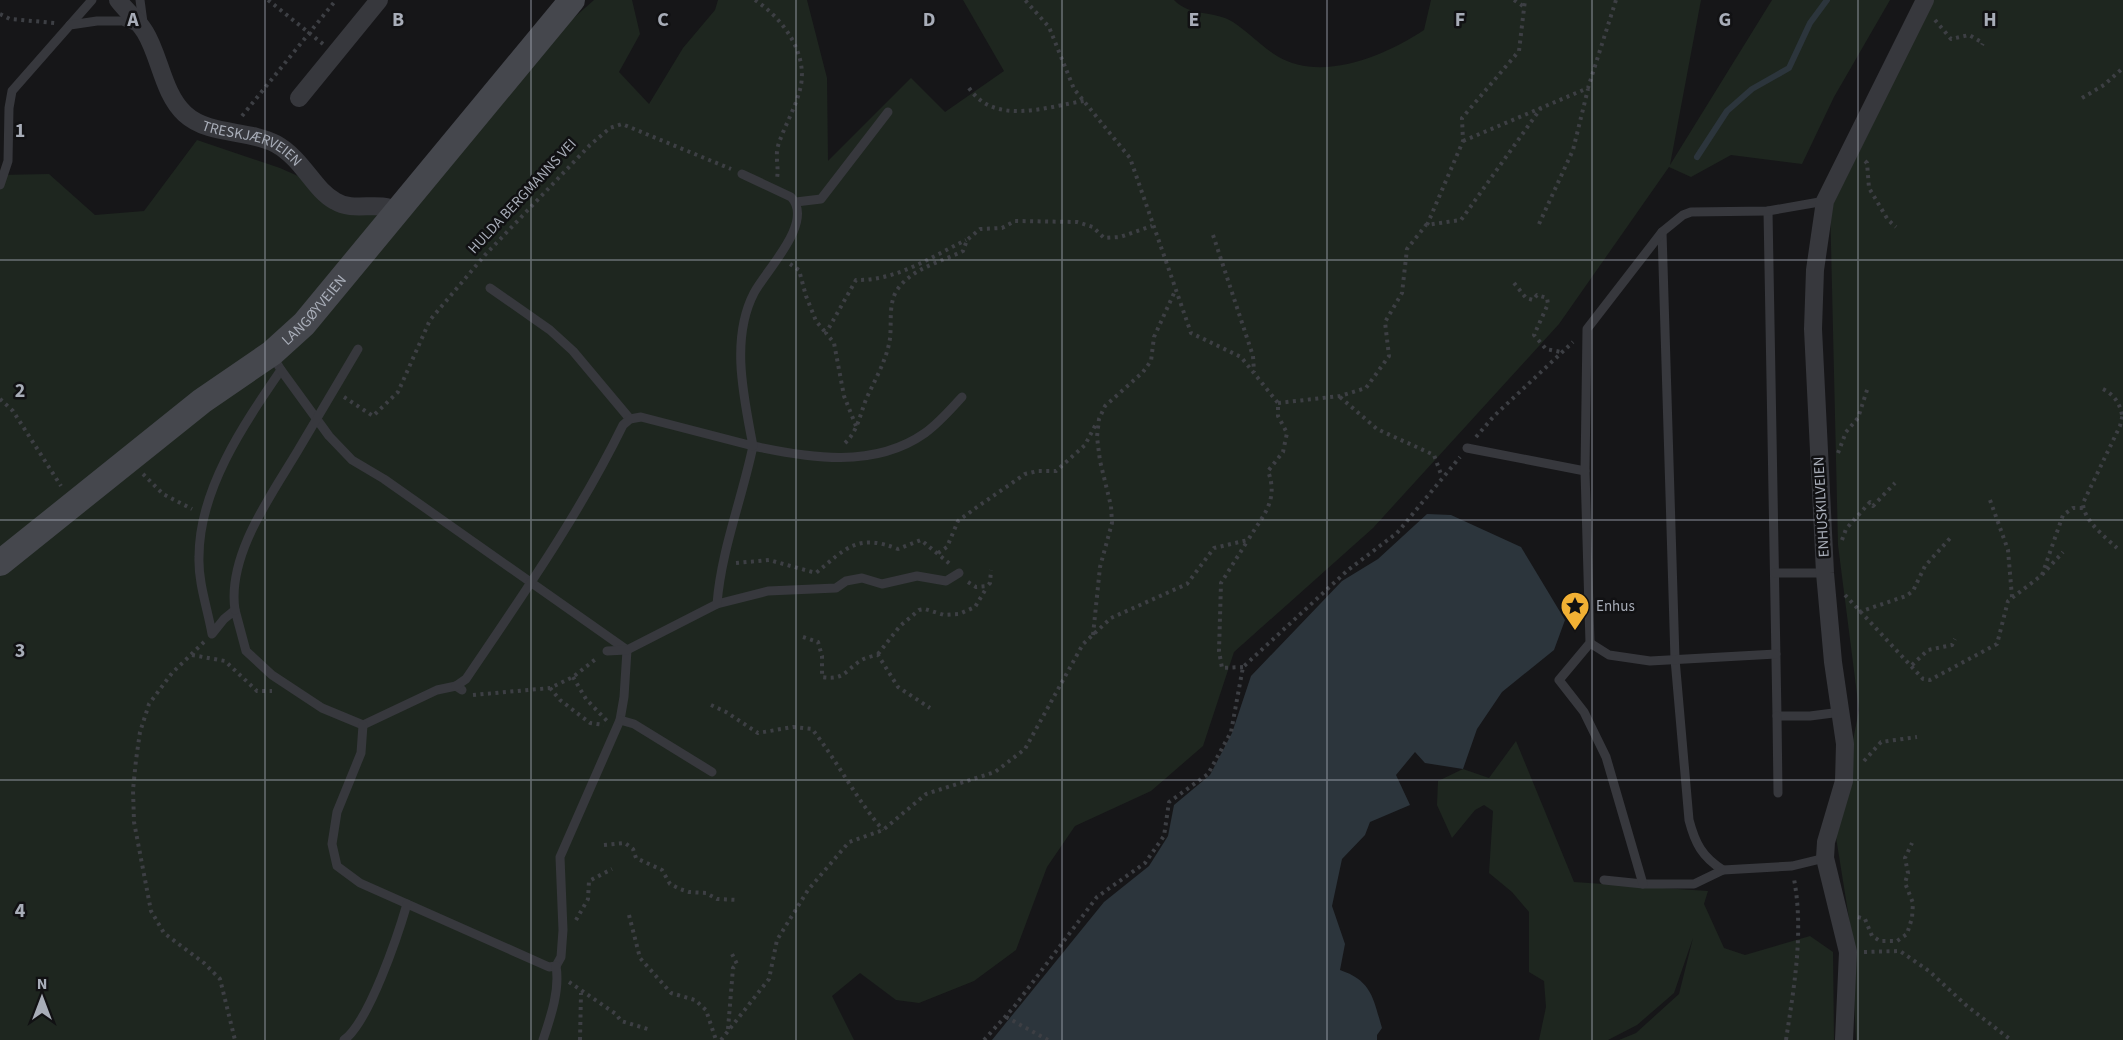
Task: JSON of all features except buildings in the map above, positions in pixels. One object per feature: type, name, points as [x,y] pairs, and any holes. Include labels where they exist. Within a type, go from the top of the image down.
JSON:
[{"type":"main road","name":"LANGØYVEIEN","points":[[0,562],[202,401],[276,361],[572,0]]},
{"type":"street","name":"TRESKJÆRVEIEN","points":[[118,0],[144,30],[172,94],[186,114],[207,126],[275,144],[300,162],[334,201],[356,206],[385,206],[398,211]]},
{"type":"street","points":[[299,98],[379,0]]},
{"type":"street","name":"ENHUSKILVEIEN","points":[[1846,1037],[1848,952],[1825,858],[1826,842],[1844,781],[1845,744],[1833,662],[1825,573],[1813,329],[1815,270],[1825,201],[1925,0]]},
{"type":"lane","points":[[0,185],[8,161],[12,91],[92,0]]},
{"type":"lane","points":[[140,0],[144,30]]},
{"type":"lane","points":[[70,25],[98,21],[123,21],[144,30]]},
{"type":"lane","points":[[742,174],[775,188],[796,202],[820,199],[888,112]]},
{"type":"lane","points":[[1643,884],[1606,756],[1584,712],[1559,680],[1590,643],[1586,471],[1587,329],[1662,232],[1683,215],[1691,212],[1768,211],[1825,201]]},
{"type":"lane","points":[[717,604],[719,572],[737,516],[753,446],[743,379],[743,319],[754,292],[795,230],[796,202]]},
{"type":"lane","points":[[1768,211],[1778,793]]},
{"type":"lane","points":[[1662,232],[1675,659],[1689,820],[1695,845],[1709,862],[1723,870]]},
{"type":"lane","points":[[490,288],[550,330],[573,351],[630,419]]},
{"type":"lane","points":[[358,350],[255,521],[235,581],[233,596],[246,651],[294,692],[322,708],[363,725],[437,690],[459,688],[532,584],[586,497],[623,425],[630,419],[641,417],[753,446],[831,458],[869,456],[914,439],[939,422],[962,397]]},
{"type":"lane","points":[[235,610],[212,634],[198,557],[205,516],[220,470],[276,361],[316,418],[352,460],[384,479],[627,650]]},
{"type":"lane","points":[[1467,448],[1586,471]]},
{"type":"lane","points":[[607,651],[627,650],[717,604],[768,591],[836,588],[846,581],[862,578],[882,584],[917,576],[946,580],[959,573]]},
{"type":"lane","points":[[1775,573],[1825,573]]},
{"type":"lane","points":[[1590,643],[1610,655],[1650,661],[1776,654]]},
{"type":"lane","points":[[543,1040],[551,1016],[558,977],[556,966],[561,957],[563,930],[560,857],[620,720],[627,650]]},
{"type":"lane","points":[[1777,716],[1810,716],[1841,711]]},
{"type":"lane","points":[[620,720],[634,724],[712,772]]},
{"type":"lane","points":[[363,725],[361,753],[333,830],[334,860],[341,870],[360,883],[549,968],[556,966]]},
{"type":"lane","points":[[1604,880],[1643,884],[1694,884],[1723,870],[1792,866],[1825,858]]},
{"type":"lane","points":[[344,1040],[352,1035],[388,960],[407,904]]},
{"type":"path","points":[[268,0],[335,54]]},
{"type":"path","points":[[242,113],[336,0]]},
{"type":"path","points":[[755,0],[779,20],[793,39],[800,66],[801,85],[777,149],[779,167],[775,188]]},
{"type":"path","points":[[1025,0],[1049,27],[1074,88],[1130,158],[1191,333],[1241,357],[1278,403],[1278,416],[1287,433],[1283,452],[1268,471],[1273,484],[1273,499],[1221,583],[1219,651],[1222,668],[1243,668]]},
{"type":"path","points":[[1514,0],[1523,6]]},
{"type":"path","points":[[1278,403],[1340,396],[1366,388],[1389,356],[1385,322],[1402,293],[1407,249],[1426,225],[1463,141],[1462,118],[1519,51],[1525,0]]},
{"type":"path","points":[[1539,224],[1573,150],[1588,88],[1616,0]]},
{"type":"path","points":[[0,14],[10,19],[70,25]]},
{"type":"path","points":[[1937,21],[1952,39],[1969,35],[1983,43],[1982,45]]},
{"type":"path","points":[[2082,98],[2104,85],[2123,68]]},
{"type":"path","points":[[969,88],[984,104],[995,110],[1010,112],[1084,101]]},
{"type":"path","points":[[1463,141],[1588,88]]},
{"type":"path","points":[[1426,225],[1461,220],[1542,108]]},
{"type":"path","name":"HULDA BERGMANNS VEI","points":[[334,389],[373,416],[398,392],[430,320],[486,255],[590,145],[610,128],[622,124],[742,174]]},
{"type":"path","points":[[1868,173],[1869,188],[1888,220],[1896,227]]},
{"type":"path","points":[[826,333],[856,280],[877,281],[896,274],[967,240],[980,229],[1002,228],[1015,221],[1077,222],[1093,227],[1104,238],[1120,237],[1152,226]]},
{"type":"path","points":[[1213,235],[1253,356],[1254,372]]},
{"type":"path","points":[[831,458],[854,435],[890,342],[891,314],[897,289],[919,270],[963,251],[967,240]]},
{"type":"path","points":[[779,257],[799,270],[816,321],[834,343],[844,396],[857,427]]},
{"type":"path","points":[[1514,283],[1526,298],[1533,300],[1538,295],[1547,298],[1548,304],[1534,335],[1546,349],[1562,352]]},
{"type":"path","points":[[938,553],[947,547],[958,521],[977,507],[1025,474],[1056,471],[1085,445],[1105,406],[1143,372],[1150,361],[1154,337],[1176,290]]},
{"type":"path","points":[[984,1040],[1006,1017],[1097,897],[1145,863],[1164,836],[1169,802],[1208,774],[1231,732],[1243,668],[1348,570],[1397,533],[1494,416],[1587,329]]},
{"type":"path","points":[[1846,432],[1858,418],[1868,387]]},
{"type":"path","points":[[2083,508],[2097,469],[2120,426],[2121,407],[2110,393],[2103,389]]},
{"type":"path","points":[[1340,396],[1377,429],[1434,455],[1442,477]]},
{"type":"path","points":[[0,399],[13,411],[73,504]]},
{"type":"path","points":[[1093,635],[1100,567],[1112,523],[1111,506],[1100,461],[1097,437],[1099,419]]},
{"type":"path","points":[[124,463],[146,475],[163,494],[205,516]]},
{"type":"path","points":[[1847,527],[1870,502],[1873,506],[1895,483]]},
{"type":"path","points":[[1990,500],[2008,550],[2012,597]]},
{"type":"path","points":[[2042,575],[2063,515],[2073,507],[2083,508]]},
{"type":"path","points":[[2083,508],[2094,525],[2117,548]]},
{"type":"path","points":[[1859,612],[1913,591],[1924,566],[1952,536]]},
{"type":"path","points":[[719,572],[734,563],[769,560],[816,573],[850,544],[878,541],[898,549],[921,540],[938,553],[970,585],[987,586]]},
{"type":"path","points":[[629,915],[640,958],[671,993],[695,1000],[706,1010],[718,1040],[769,979],[777,940],[808,890],[849,842],[883,830],[926,794],[996,772],[1024,749],[1083,644],[1111,618],[1187,584],[1214,548],[1248,540]]},
{"type":"path","points":[[1825,573],[1923,679],[1930,680],[1997,644],[2008,601],[2042,575],[2063,552]]},
{"type":"path","points":[[803,637],[818,642],[822,656],[822,677],[835,679],[850,672],[860,660],[878,655],[900,626],[919,610],[925,609],[944,615],[959,614],[975,607],[990,583],[991,570]]},
{"type":"path","points":[[1912,665],[1928,650],[1952,645],[1955,639]]},
{"type":"path","points":[[459,688],[474,696],[550,688],[573,676],[607,651]]},
{"type":"path","points":[[235,1040],[220,979],[204,963],[164,933],[151,911],[136,845],[133,790],[140,732],[149,704],[159,688],[192,655],[225,661],[257,691],[294,692]]},
{"type":"path","points":[[878,655],[898,687],[930,708]]},
{"type":"path","points":[[573,676],[586,699],[616,730]]},
{"type":"path","points":[[550,688],[560,700],[590,723],[616,730]]},
{"type":"path","points":[[711,705],[726,711],[758,733],[793,727],[812,729],[833,756],[864,808],[883,830]]},
{"type":"path","points":[[1844,781],[1881,742],[1917,737]]},
{"type":"path","points":[[604,845],[625,843],[633,849],[636,858],[644,864],[662,870],[670,884],[680,889],[689,892],[706,892],[717,899],[737,900]]},
{"type":"path","points":[[1839,918],[1865,919],[1872,936],[1880,941],[1897,941],[1906,934],[1912,918],[1913,903],[1905,883],[1908,873],[1905,858],[1912,843]]},
{"type":"path","points":[[1786,1040],[1795,980],[1799,909],[1792,866]]},
{"type":"path","points":[[563,930],[572,927],[581,913],[588,899],[589,881],[612,869]]},
{"type":"path","points":[[1848,952],[1900,951],[1929,971],[1967,1006],[2011,1040]]},
{"type":"path","points":[[728,1030],[734,968],[737,964],[731,952]]},
{"type":"path","points":[[558,977],[600,1003],[621,1021],[651,1030]]},
{"type":"path","points":[[580,992],[580,1040]]},
{"type":"path","points":[[1006,1017],[1048,1040]]},
{"type":"shaded area","points":[[594,0],[632,0],[640,34],[619,72],[649,104],[683,48],[715,10],[718,0],[807,0],[827,78],[828,161],[911,78],[945,112],[1004,71],[963,0],[1174,0],[1187,9],[1226,18],[1277,56],[1294,64],[1313,67],[1352,63],[1372,57],[1408,40],[1424,30],[1431,0],[1701,0],[1670,165],[1772,0],[1890,0],[1834,97],[1802,164],[1731,155],[1691,177],[1669,167],[1559,324],[1373,528],[1234,652],[1203,746],[1151,791],[1075,826],[1047,867],[1016,950],[974,981],[919,1003],[896,1000],[860,973],[832,996],[854,1040],[0,1040],[0,175],[49,174],[95,215],[144,211],[197,140],[280,168],[354,201],[418,203],[570,21]]},
{"type":"shaded area","points":[[1918,0],[2123,0],[2123,1040],[1856,1040],[1851,931],[1835,831],[1859,710],[1838,545],[1830,202]]},
{"type":"shaded area","points":[[1427,514],[1451,515],[1521,547],[1565,620],[1554,650],[1502,692],[1477,729],[1463,769],[1425,763],[1415,752],[1396,775],[1410,805],[1370,822],[1365,835],[1342,859],[1332,906],[1345,944],[1340,970],[1359,979],[1370,992],[1382,1028],[1377,1035],[1377,1040],[992,1040],[1104,902],[1149,866],[1168,836],[1174,805],[1210,775],[1232,733],[1251,676],[1342,581],[1378,559]]},
{"type":"shaded area","points":[[1516,741],[1574,882],[1708,891],[1704,904],[1724,948],[1745,955],[1810,936],[1833,952],[1834,1040],[1619,1040],[1636,1033],[1679,994],[1693,938],[1674,993],[1637,1025],[1608,1040],[1539,1040],[1546,1007],[1544,981],[1529,972],[1529,912],[1512,892],[1489,873],[1493,811],[1484,805],[1475,810],[1452,838],[1437,805],[1438,781],[1463,769],[1489,778]]},
{"type":"waterway","points":[[1697,157],[1727,111],[1752,89],[1789,68],[1810,23],[1827,0]]},
{"type":"place","name":"Enhus","points":[[1575,632]]}]
